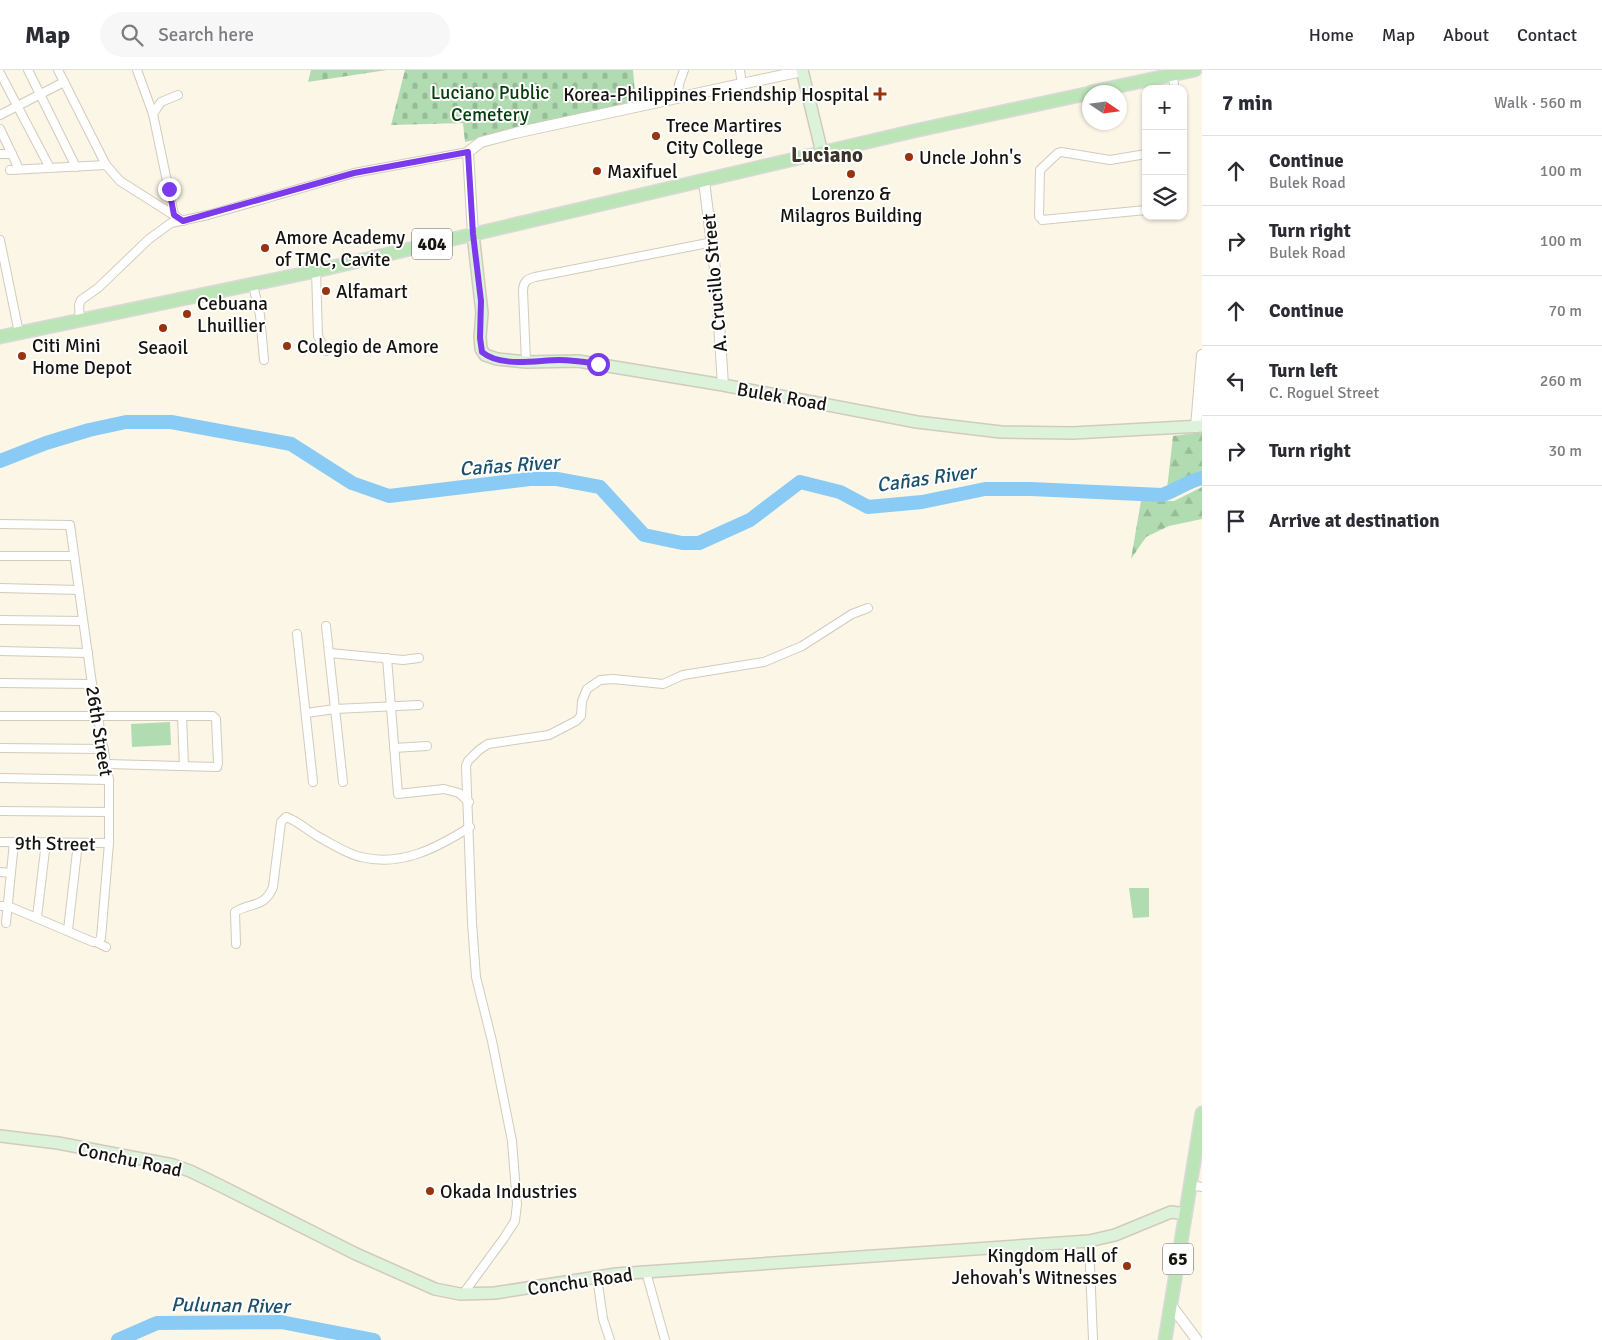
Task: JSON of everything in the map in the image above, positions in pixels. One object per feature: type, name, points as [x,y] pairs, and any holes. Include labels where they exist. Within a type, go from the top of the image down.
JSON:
[{"type":"main road","name":"404","points":[[1126,85],[1195,70]]},
{"type":"main road","points":[[802,71],[822,153]]},
{"type":"main road","name":"404","points":[[0,337],[80,322],[316,271],[822,153],[1082,95]]},
{"type":"main road","name":"Bulek Road","points":[[473,234],[482,313],[481,349],[485,355],[497,360],[526,362],[578,361],[724,385],[917,422],[1001,432],[1074,433],[1199,426]]},
{"type":"main road","name":"65","points":[[1165,1340],[1186,1214],[1196,1186],[1202,1113]]},
{"type":"main road","name":"Conchu Road","points":[[0,1136],[58,1143],[181,1168],[356,1254],[435,1289],[463,1294],[495,1293],[597,1277],[646,1272],[1089,1241],[1115,1236],[1171,1212],[1186,1214]]},
{"type":"street","points":[[28,70],[76,167]]},
{"type":"street","points":[[58,70],[106,165],[120,181],[183,221]]},
{"type":"street","points":[[137,70],[153,114],[174,215]]},
{"type":"street","points":[[678,98],[679,84],[684,70]]},
{"type":"street","points":[[740,70],[742,84]]},
{"type":"street","points":[[80,322],[78,305],[83,298],[98,288],[158,231],[171,223],[354,173],[468,152],[481,142],[515,133],[802,71]]},
{"type":"street","points":[[0,73],[50,168]]},
{"type":"street","points":[[1172,75],[1174,85]]},
{"type":"street","points":[[0,115],[64,82]]},
{"type":"street","points":[[153,114],[162,102],[178,96]]},
{"type":"street","points":[[0,129],[19,170]]},
{"type":"street","points":[[468,152],[473,234]]},
{"type":"street","points":[[1142,155],[1110,160],[1058,153],[1040,170],[1039,216],[1042,220],[1142,210]]},
{"type":"street","points":[[0,154],[12,154]]},
{"type":"street","points":[[10,170],[106,165]]},
{"type":"street","name":"A. Crucillo Street","points":[[704,181],[713,242],[724,385]]},
{"type":"street","points":[[0,240],[19,333]]},
{"type":"street","points":[[526,362],[522,291],[526,280],[713,242]]},
{"type":"street","points":[[316,271],[318,336],[326,351]]},
{"type":"street","points":[[253,284],[260,316],[264,360]]},
{"type":"street","points":[[1199,426],[1202,355]]},
{"type":"street","name":"26th Street","points":[[0,524],[70,525],[92,684],[109,780],[109,843],[98,940]]},
{"type":"street","points":[[0,556],[74,556]]},
{"type":"street","points":[[0,588],[79,590]]},
{"type":"street","points":[[463,1294],[504,1238],[514,1221],[517,1204],[512,1141],[492,1041],[476,977],[466,766],[468,761],[488,744],[549,735],[576,721],[581,716],[582,702],[587,689],[600,680],[613,679],[663,684],[683,675],[764,662],[802,646],[852,614],[868,608]]},
{"type":"street","points":[[0,620],[83,621]]},
{"type":"street","points":[[326,626],[343,782]]},
{"type":"street","points":[[297,634],[314,782]]},
{"type":"street","points":[[0,651],[88,653]]},
{"type":"street","points":[[330,653],[403,660],[419,658]]},
{"type":"street","points":[[387,658],[398,794],[444,789],[459,793],[469,802]]},
{"type":"street","points":[[0,683],[92,684]]},
{"type":"street","points":[[306,713],[335,709],[419,705]]},
{"type":"street","points":[[0,716],[213,716],[216,719],[218,763],[216,767],[107,764]]},
{"type":"street","points":[[182,716],[184,766]]},
{"type":"street","points":[[394,748],[427,746]]},
{"type":"street","points":[[0,748],[104,749]]},
{"type":"street","points":[[0,778],[109,780]]},
{"type":"street","points":[[0,811],[109,812]]},
{"type":"street","points":[[236,944],[235,912],[263,902],[270,896],[273,887],[281,822],[286,817],[354,855],[374,860],[413,856],[434,849],[470,827]]},
{"type":"street","name":"9th Street","points":[[0,842],[109,843]]},
{"type":"street","points":[[6,923],[4,906],[11,873],[14,842]]},
{"type":"street","points":[[37,917],[46,842]]},
{"type":"street","points":[[68,930],[78,843]]},
{"type":"street","points":[[0,872],[11,873]]},
{"type":"street","points":[[4,906],[98,940],[106,947]]},
{"type":"street","points":[[1089,1241],[1094,1340]]},
{"type":"street","points":[[646,1272],[665,1340]]},
{"type":"street","points":[[597,1277],[603,1319],[610,1340]]},
{"type":"street","points":[[1171,1305],[1197,1340]]},
{"type":"green space","points":[[311,70],[387,70],[308,82]]},
{"type":"green space","name":"Luciano Public Cemetery","points":[[405,70],[633,70],[636,104],[465,142],[463,123],[391,125]]},
{"type":"green space","points":[[1202,432],[1202,475],[1194,475],[1167,489],[1173,436]]},
{"type":"green space","points":[[1202,487],[1202,519],[1169,526],[1146,537],[1131,559],[1141,501],[1174,501]]},
{"type":"green space","points":[[170,722],[171,745],[132,747],[131,724]]},
{"type":"green space","points":[[1129,888],[1149,888],[1149,917],[1133,918]]},
{"type":"waterway","name":"Cañas River","points":[[0,461],[46,443],[89,430],[126,422],[171,422],[291,444],[352,483],[389,496],[530,479],[557,479],[600,487],[644,535],[682,543],[699,543],[750,520],[800,482],[840,492],[868,507],[922,502],[985,489],[1031,489],[1162,495],[1191,481],[1202,478]]},
{"type":"waterway","name":"Pulunan River","points":[[118,1340],[157,1323],[281,1322],[374,1340]]},
{"type":"place","name":"Korea-Philippines Friendship Hospital","points":[[880,94]]},
{"type":"place","name":"Trece Martires City College","points":[[656,136]]},
{"type":"place","name":"Uncle John's","points":[[909,157]]},
{"type":"place","name":"Maxifuel","points":[[597,171]]},
{"type":"place","name":"Lorenzo & Milagros Building","points":[[851,174]]},
{"type":"place","name":"Amore Academy of TMC, Cavite","points":[[265,248]]},
{"type":"place","name":"Alfamart","points":[[326,291]]},
{"type":"place","name":"Cebuana Lhuillier","points":[[187,314]]},
{"type":"place","name":"Seaoil","points":[[163,328]]},
{"type":"place","name":"Colegio de Amore","points":[[287,346]]},
{"type":"place","name":"Citi Mini Home Depot","points":[[22,356]]},
{"type":"place","name":"Okada Industries","points":[[430,1191]]},
{"type":"place","name":"Kingdom Hall of Jehovah's Witnesses","points":[[1127,1266]]},
{"type":"district","name":"Luciano","points":[[827,155]]},
{"type":"route","points":[[169,189],[174,215],[183,221],[354,173],[468,152],[473,234],[482,313],[480,338],[482,352],[489,357],[504,361],[556,360],[598,364]]}]
